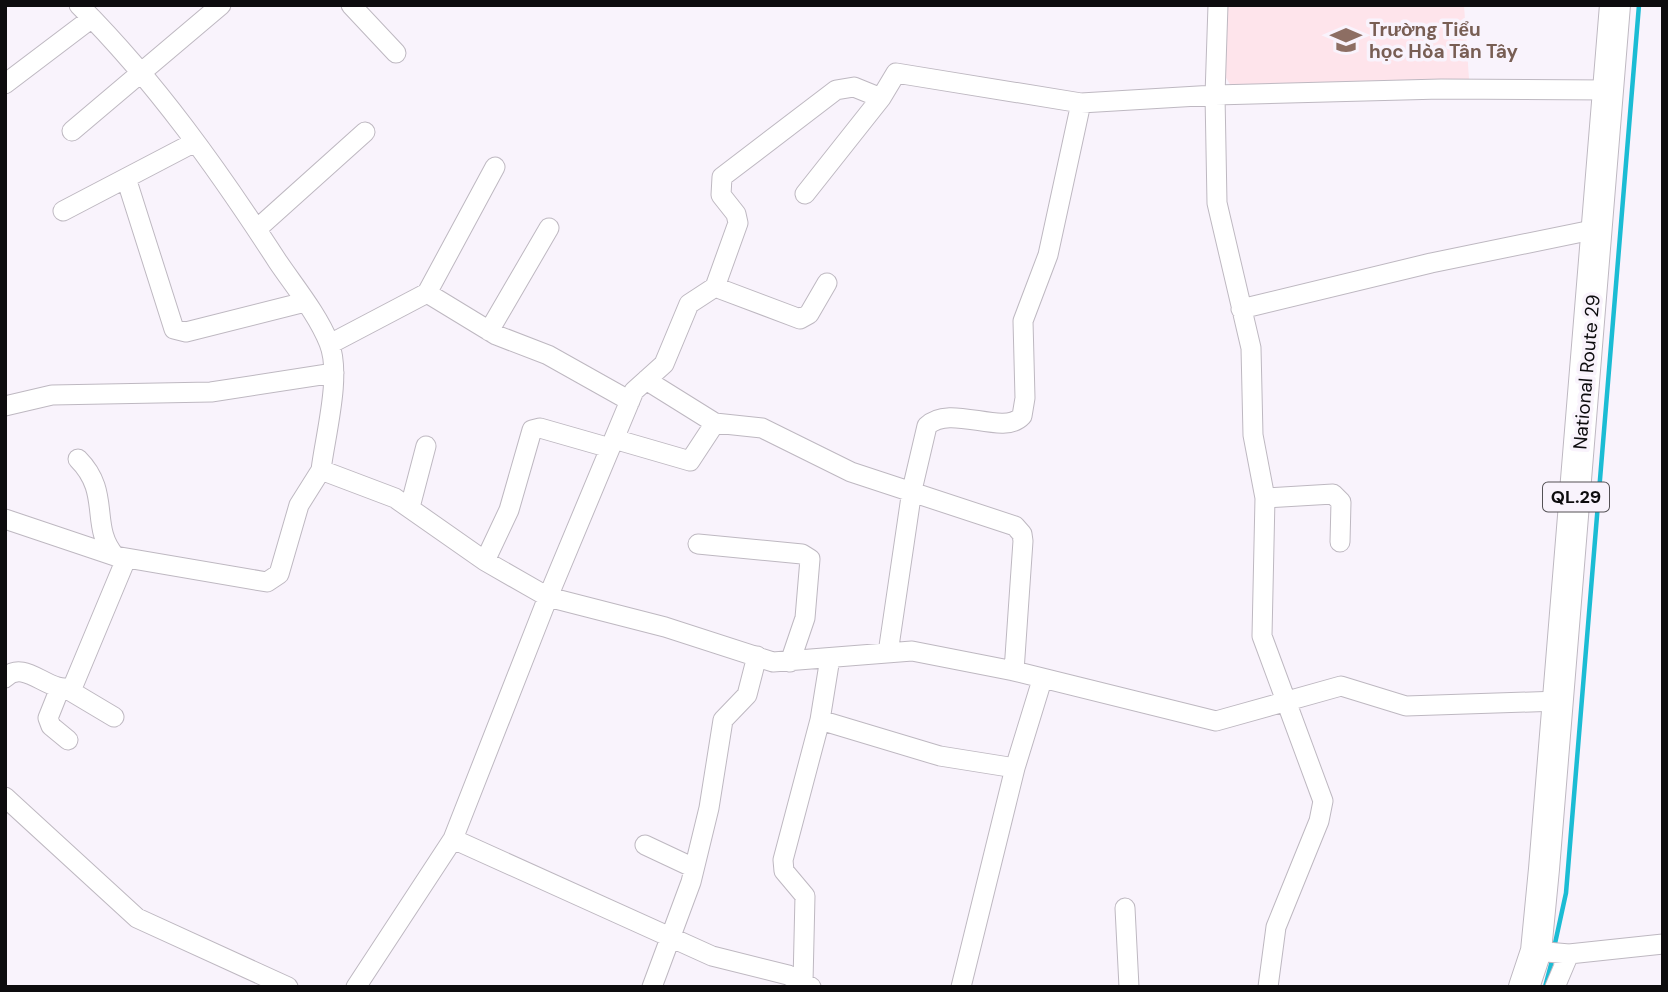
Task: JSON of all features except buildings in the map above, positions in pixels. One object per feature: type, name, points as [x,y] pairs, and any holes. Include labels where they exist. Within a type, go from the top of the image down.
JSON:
[{"type":"highway","name":"National Route 29","points":[[1524,987],[1542,952],[1559,701],[1615,5]]},
{"type":"street","points":[[72,131],[221,5]]},
{"type":"street","points":[[351,5],[396,53]]},
{"type":"street","points":[[1218,5],[1215,95],[1217,203],[1251,348],[1253,435],[1265,498],[1262,636],[1323,801],[1319,821],[1276,927],[1268,987]]},
{"type":"street","points":[[5,84],[85,12],[141,71],[257,229],[330,344],[334,373],[321,470],[299,505],[279,574],[274,579],[260,583],[121,557],[5,519]]},
{"type":"street","points":[[805,194],[881,98],[896,73],[1081,103],[1215,95],[1441,89],[1608,90]]},
{"type":"street","points":[[356,987],[453,839],[548,597],[634,391],[664,364],[689,304],[715,287],[738,223],[736,214],[720,190],[727,171],[836,90],[854,87],[881,98]]},
{"type":"street","points":[[888,653],[923,434],[933,420],[942,417],[1011,423],[1023,416],[1023,321],[1048,255],[1081,103]]},
{"type":"street","points":[[257,229],[365,132]]},
{"type":"street","points":[[63,211],[195,142]]},
{"type":"street","points":[[330,344],[427,293],[495,167]]},
{"type":"street","points":[[126,178],[174,329],[186,332],[305,302]]},
{"type":"street","points":[[489,331],[549,228]]},
{"type":"street","points":[[1241,309],[1431,262],[1597,229]]},
{"type":"street","points":[[715,287],[800,319],[809,314],[827,283]]},
{"type":"street","points":[[427,293],[489,331],[548,355],[630,401]]},
{"type":"street","points":[[5,406],[51,395],[211,392],[334,373]]},
{"type":"street","points":[[646,380],[715,423],[769,431],[851,472],[1015,526],[1022,534],[1014,671]]},
{"type":"street","points":[[485,561],[509,510],[532,430],[540,428],[690,461],[715,423]]},
{"type":"street","points":[[410,507],[426,446]]},
{"type":"street","points":[[78,459],[92,475],[98,489],[103,538],[121,557]]},
{"type":"street","points":[[321,470],[395,498],[485,561],[548,597],[773,662],[912,651],[1014,671],[1216,721],[1341,686],[1406,706],[1559,701]]},
{"type":"street","points":[[1265,498],[1333,494],[1341,502],[1340,542]]},
{"type":"street","points":[[698,544],[802,554],[810,559],[805,618],[790,662]]},
{"type":"street","points":[[68,740],[51,726],[48,718],[64,688],[75,683],[121,557]]},
{"type":"street","points":[[652,987],[694,869],[709,808],[723,720],[747,695],[757,656]]},
{"type":"street","points":[[453,839],[712,956],[807,984],[805,896],[784,871],[783,860],[820,720],[830,659]]},
{"type":"street","points":[[5,678],[13,672],[23,672],[64,688],[114,717]]},
{"type":"street","points":[[961,987],[1015,768],[1042,680]]},
{"type":"street","points":[[820,720],[940,756],[1015,768]]},
{"type":"street","points":[[5,797],[137,918],[288,987]]},
{"type":"street","points":[[645,845],[694,869]]},
{"type":"street","points":[[1125,908],[1129,987]]},
{"type":"street","points":[[1542,952],[1569,954],[1663,944]]},
{"type":"street","points":[[1555,987],[1569,954]]},
{"type":"shaded area","name":"Trường Tiểu học Hòa Tân Tây","points":[[1226,5],[1464,5],[1469,79],[1231,86],[1225,76]]},
{"type":"waterway","points":[[1554,948],[1566,893],[1639,5]]},
{"type":"waterway","points":[[1545,987],[1553,957]]},
{"type":"place","name":"Trường Tiểu học Hòa Tân Tây","points":[[1346,40]]}]
